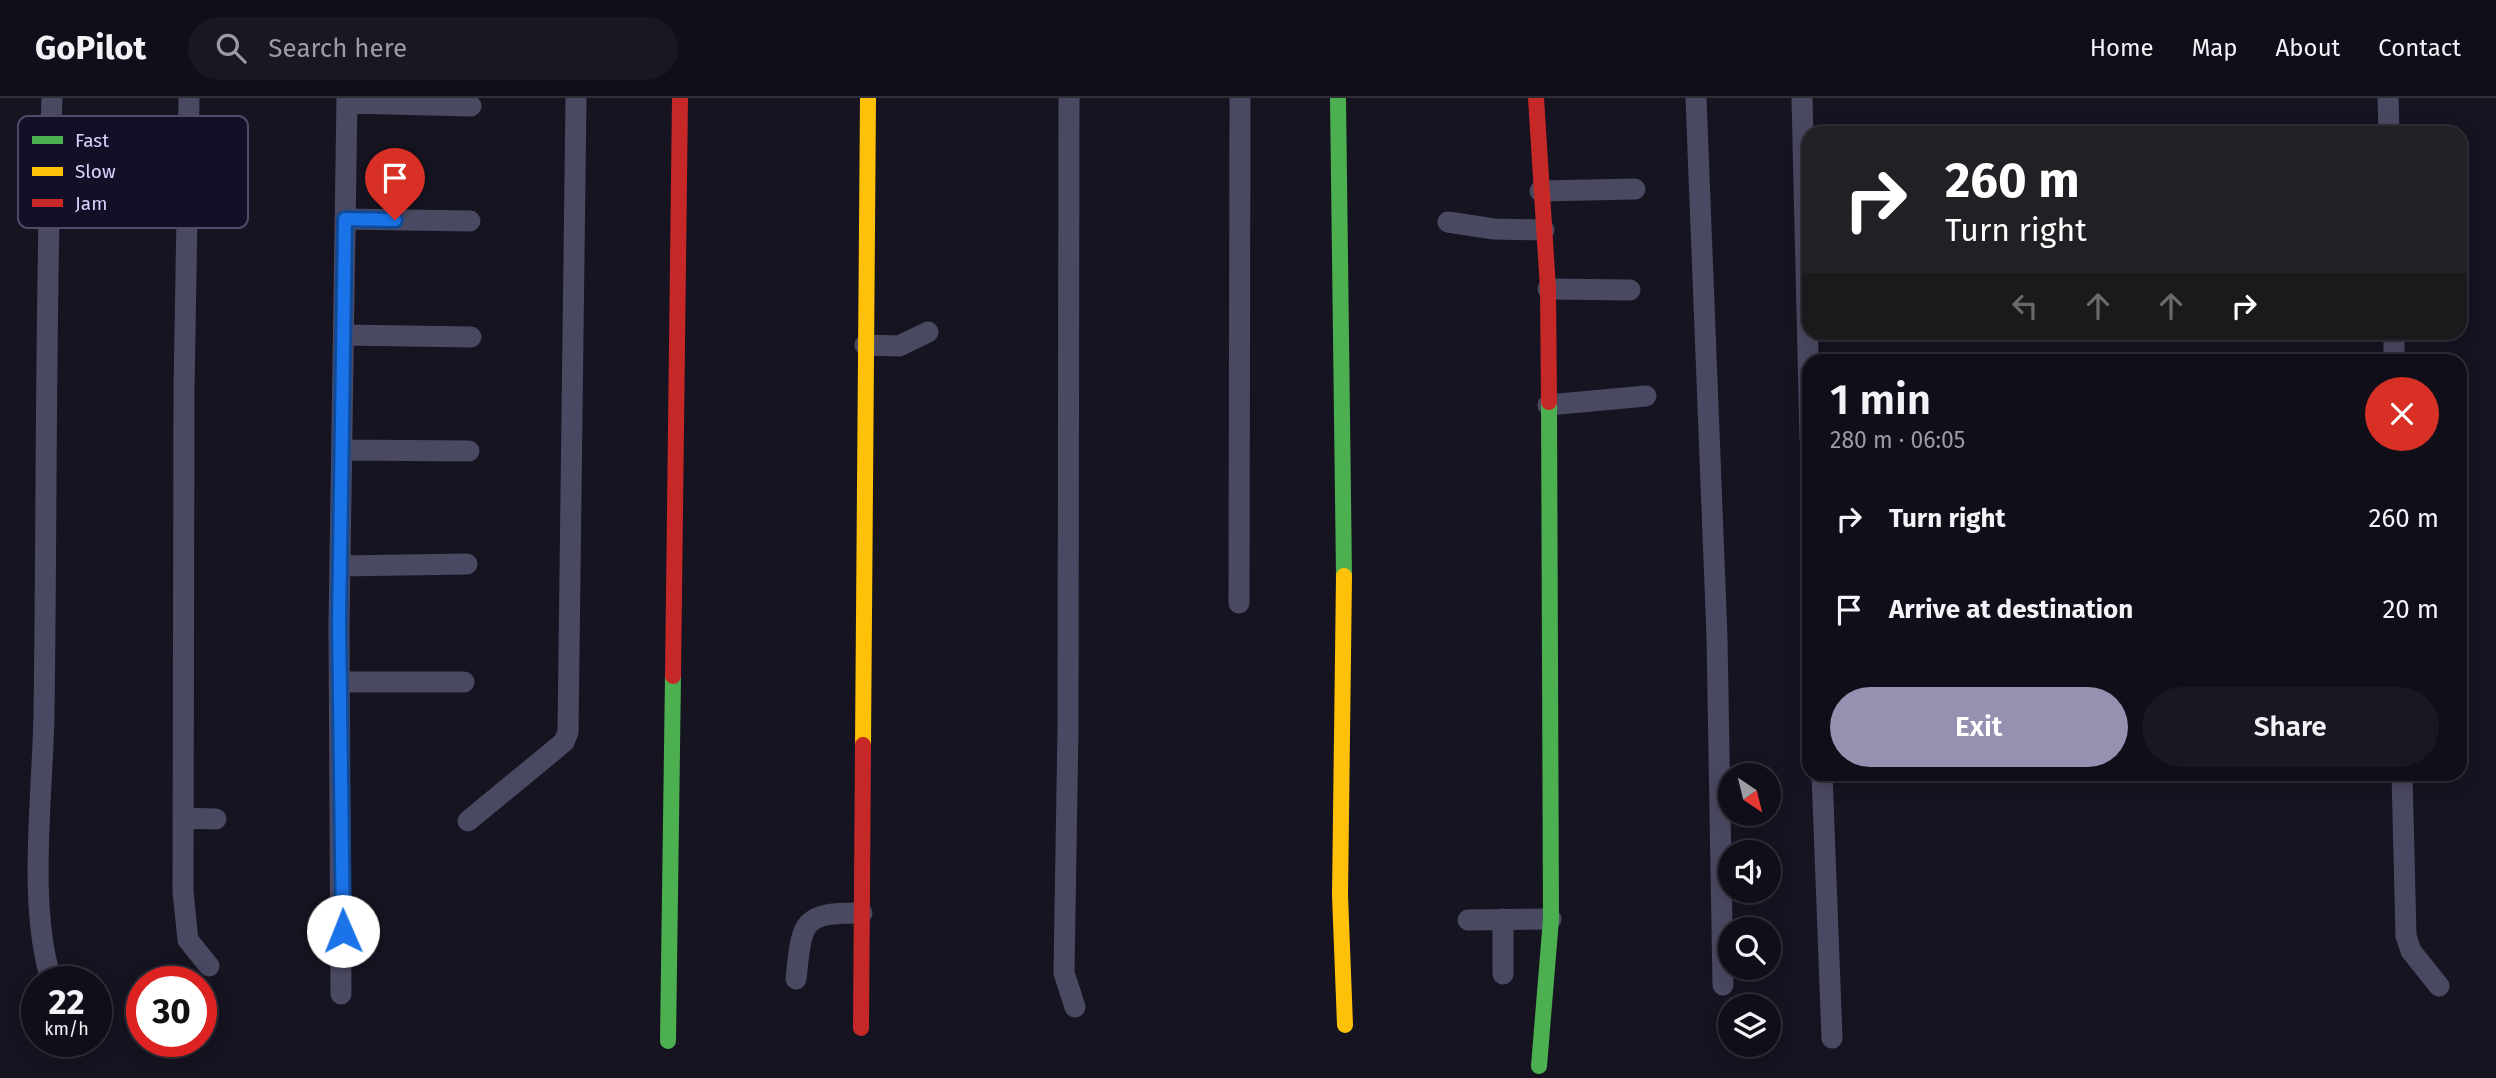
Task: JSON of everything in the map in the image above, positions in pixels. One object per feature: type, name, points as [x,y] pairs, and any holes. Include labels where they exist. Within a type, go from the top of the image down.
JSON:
[{"type":"street","points":[[51,116],[52,98]]},
{"type":"street","points":[[189,98],[189,116]]},
{"type":"street","points":[[468,821],[564,742],[569,732],[576,98]]},
{"type":"street","points":[[668,1041],[680,98]]},
{"type":"street","points":[[861,1028],[868,98]]},
{"type":"street","points":[[1069,98],[1069,713],[1064,973],[1075,1007]]},
{"type":"street","points":[[1239,603],[1237,371],[1240,98]]},
{"type":"street","points":[[1338,98],[1345,629],[1340,895],[1345,1025]]},
{"type":"street","points":[[1536,98],[1548,289],[1551,919],[1539,1066]]},
{"type":"street","points":[[1696,98],[1717,637],[1723,985]]},
{"type":"street","points":[[1802,98],[1803,126]]},
{"type":"street","points":[[2388,98],[2389,126]]},
{"type":"street","points":[[341,994],[339,682],[347,100],[471,106]]},
{"type":"street","points":[[1540,191],[1635,189]]},
{"type":"street","points":[[345,219],[470,221]]},
{"type":"street","points":[[1448,222],[1494,229],[1544,230]]},
{"type":"street","points":[[48,228],[44,712],[39,900],[42,943],[48,966]]},
{"type":"street","points":[[187,228],[184,390],[184,924],[188,940],[209,966]]},
{"type":"street","points":[[1548,289],[1630,290]]},
{"type":"street","points":[[865,345],[899,346],[928,332]]},
{"type":"street","points":[[344,335],[471,337]]},
{"type":"street","points":[[1548,405],[1646,397]]},
{"type":"street","points":[[342,450],[469,451]]},
{"type":"street","points":[[340,566],[467,564]]},
{"type":"street","points":[[339,682],[464,682]]},
{"type":"street","points":[[1822,781],[1832,1038]]},
{"type":"street","points":[[2402,781],[2406,936],[2411,951],[2439,986]]},
{"type":"street","points":[[183,818],[216,819]]},
{"type":"street","points":[[796,979],[800,945],[807,926],[822,914],[862,914]]},
{"type":"street","points":[[1503,919],[1503,974]]},
{"type":"street","points":[[1468,920],[1551,919]]},
{"type":"traffic: fast","points":[[1338,98],[1344,576]]},
{"type":"traffic: fast","points":[[1539,1066],[1551,919],[1549,402]]},
{"type":"traffic: fast","points":[[668,1041],[673,676]]},
{"type":"traffic: slow","points":[[863,745],[868,98]]},
{"type":"traffic: slow","points":[[1344,576],[1340,895],[1345,1025]]},
{"type":"traffic: jam","points":[[673,676],[680,98]]},
{"type":"traffic: jam","points":[[1536,98],[1548,289],[1549,402]]},
{"type":"traffic: jam","points":[[861,1028],[863,745]]},
{"type":"route","points":[[343,931],[339,625],[345,219],[395,220]]}]
